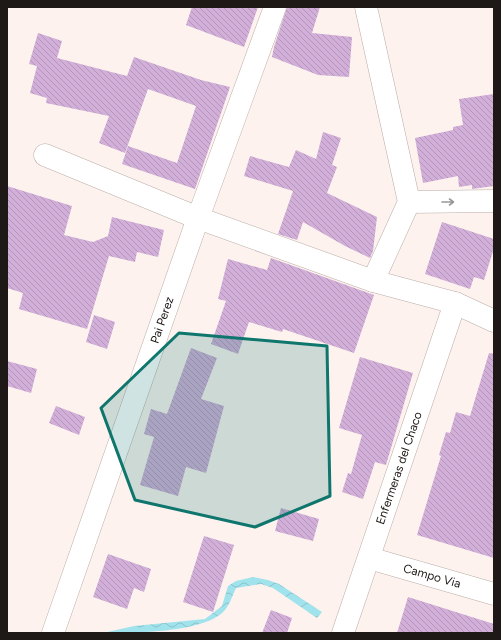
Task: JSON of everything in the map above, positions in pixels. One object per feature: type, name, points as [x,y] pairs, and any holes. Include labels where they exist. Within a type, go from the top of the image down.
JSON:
[{"type":"street","name":"Pai Perez","points":[[52,633],[198,218],[275,7]]},
{"type":"street","points":[[366,7],[409,202],[373,281]]},
{"type":"street","points":[[45,155],[198,218],[373,281],[455,303],[494,321]]},
{"type":"street","points":[[409,202],[494,201]]},
{"type":"street","name":"Enfermeras del Chaco","points":[[343,633],[455,303]]},
{"type":"street","name":"Campo Via","points":[[369,558],[494,594]]},
{"type":"highlighted area","points":[[179,333],[327,346],[330,496],[255,527],[135,500],[101,408]]},
{"type":"water","points":[[253,577],[279,584],[322,612],[317,618],[273,588],[261,584],[236,588],[225,610],[215,618],[202,623],[186,627],[149,632],[103,633],[134,626],[205,619],[222,606],[228,586],[236,581]]},
{"type":"building","points":[[192,7],[258,7],[244,47],[186,25]]},
{"type":"building","points":[[287,7],[320,7],[312,33],[352,37],[349,77],[318,75],[272,57]]},
{"type":"building","points":[[38,33],[62,41],[57,58],[127,76],[134,57],[201,80],[230,87],[195,189],[122,164],[128,146],[177,163],[196,106],[148,89],[125,153],[99,143],[109,116],[46,103],[47,98],[30,93],[37,66],[29,64]]},
{"type":"building","points":[[494,94],[494,186],[472,189],[472,185],[459,187],[458,176],[423,183],[415,138],[453,130],[453,127],[463,125],[459,99]]},
{"type":"building","points":[[323,132],[341,138],[332,165],[337,167],[327,193],[377,217],[373,251],[370,258],[345,246],[303,222],[297,240],[278,234],[293,191],[244,176],[250,156],[289,167],[296,150],[316,159]]},
{"type":"building","points":[[7,186],[72,206],[64,235],[93,242],[108,236],[112,217],[164,230],[158,257],[137,252],[135,262],[109,256],[87,329],[19,309],[23,293],[7,288]]},
{"type":"building","points":[[442,222],[494,239],[494,248],[484,280],[474,277],[470,289],[425,274]]},
{"type":"building","points":[[271,258],[374,295],[354,353],[283,329],[282,332],[249,322],[238,354],[211,344],[226,301],[218,299],[228,259],[267,270]]},
{"type":"building","points":[[94,315],[115,322],[107,349],[86,342]]},
{"type":"building","points":[[191,348],[217,358],[201,399],[224,406],[206,473],[186,467],[178,496],[140,485],[154,437],[144,434],[151,409],[167,414]]},
{"type":"building","points":[[489,353],[494,354],[494,558],[417,535],[441,456],[439,455],[446,432],[450,433],[456,412],[470,416]]},
{"type":"building","points":[[360,357],[413,373],[386,465],[375,462],[363,499],[342,492],[348,473],[351,474],[362,435],[339,428]]},
{"type":"building","points":[[7,361],[37,369],[31,393],[7,386]]},
{"type":"building","points":[[56,406],[85,417],[79,435],[49,423]]},
{"type":"building","points":[[281,508],[319,519],[313,541],[275,531]]},
{"type":"building","points":[[204,536],[234,545],[213,612],[183,602]]},
{"type":"building","points":[[108,554],[151,569],[144,592],[134,588],[127,609],[93,597]]},
{"type":"building","points":[[408,597],[494,624],[494,633],[397,633]]},
{"type":"building","points":[[271,610],[292,618],[287,633],[262,633]]}]
